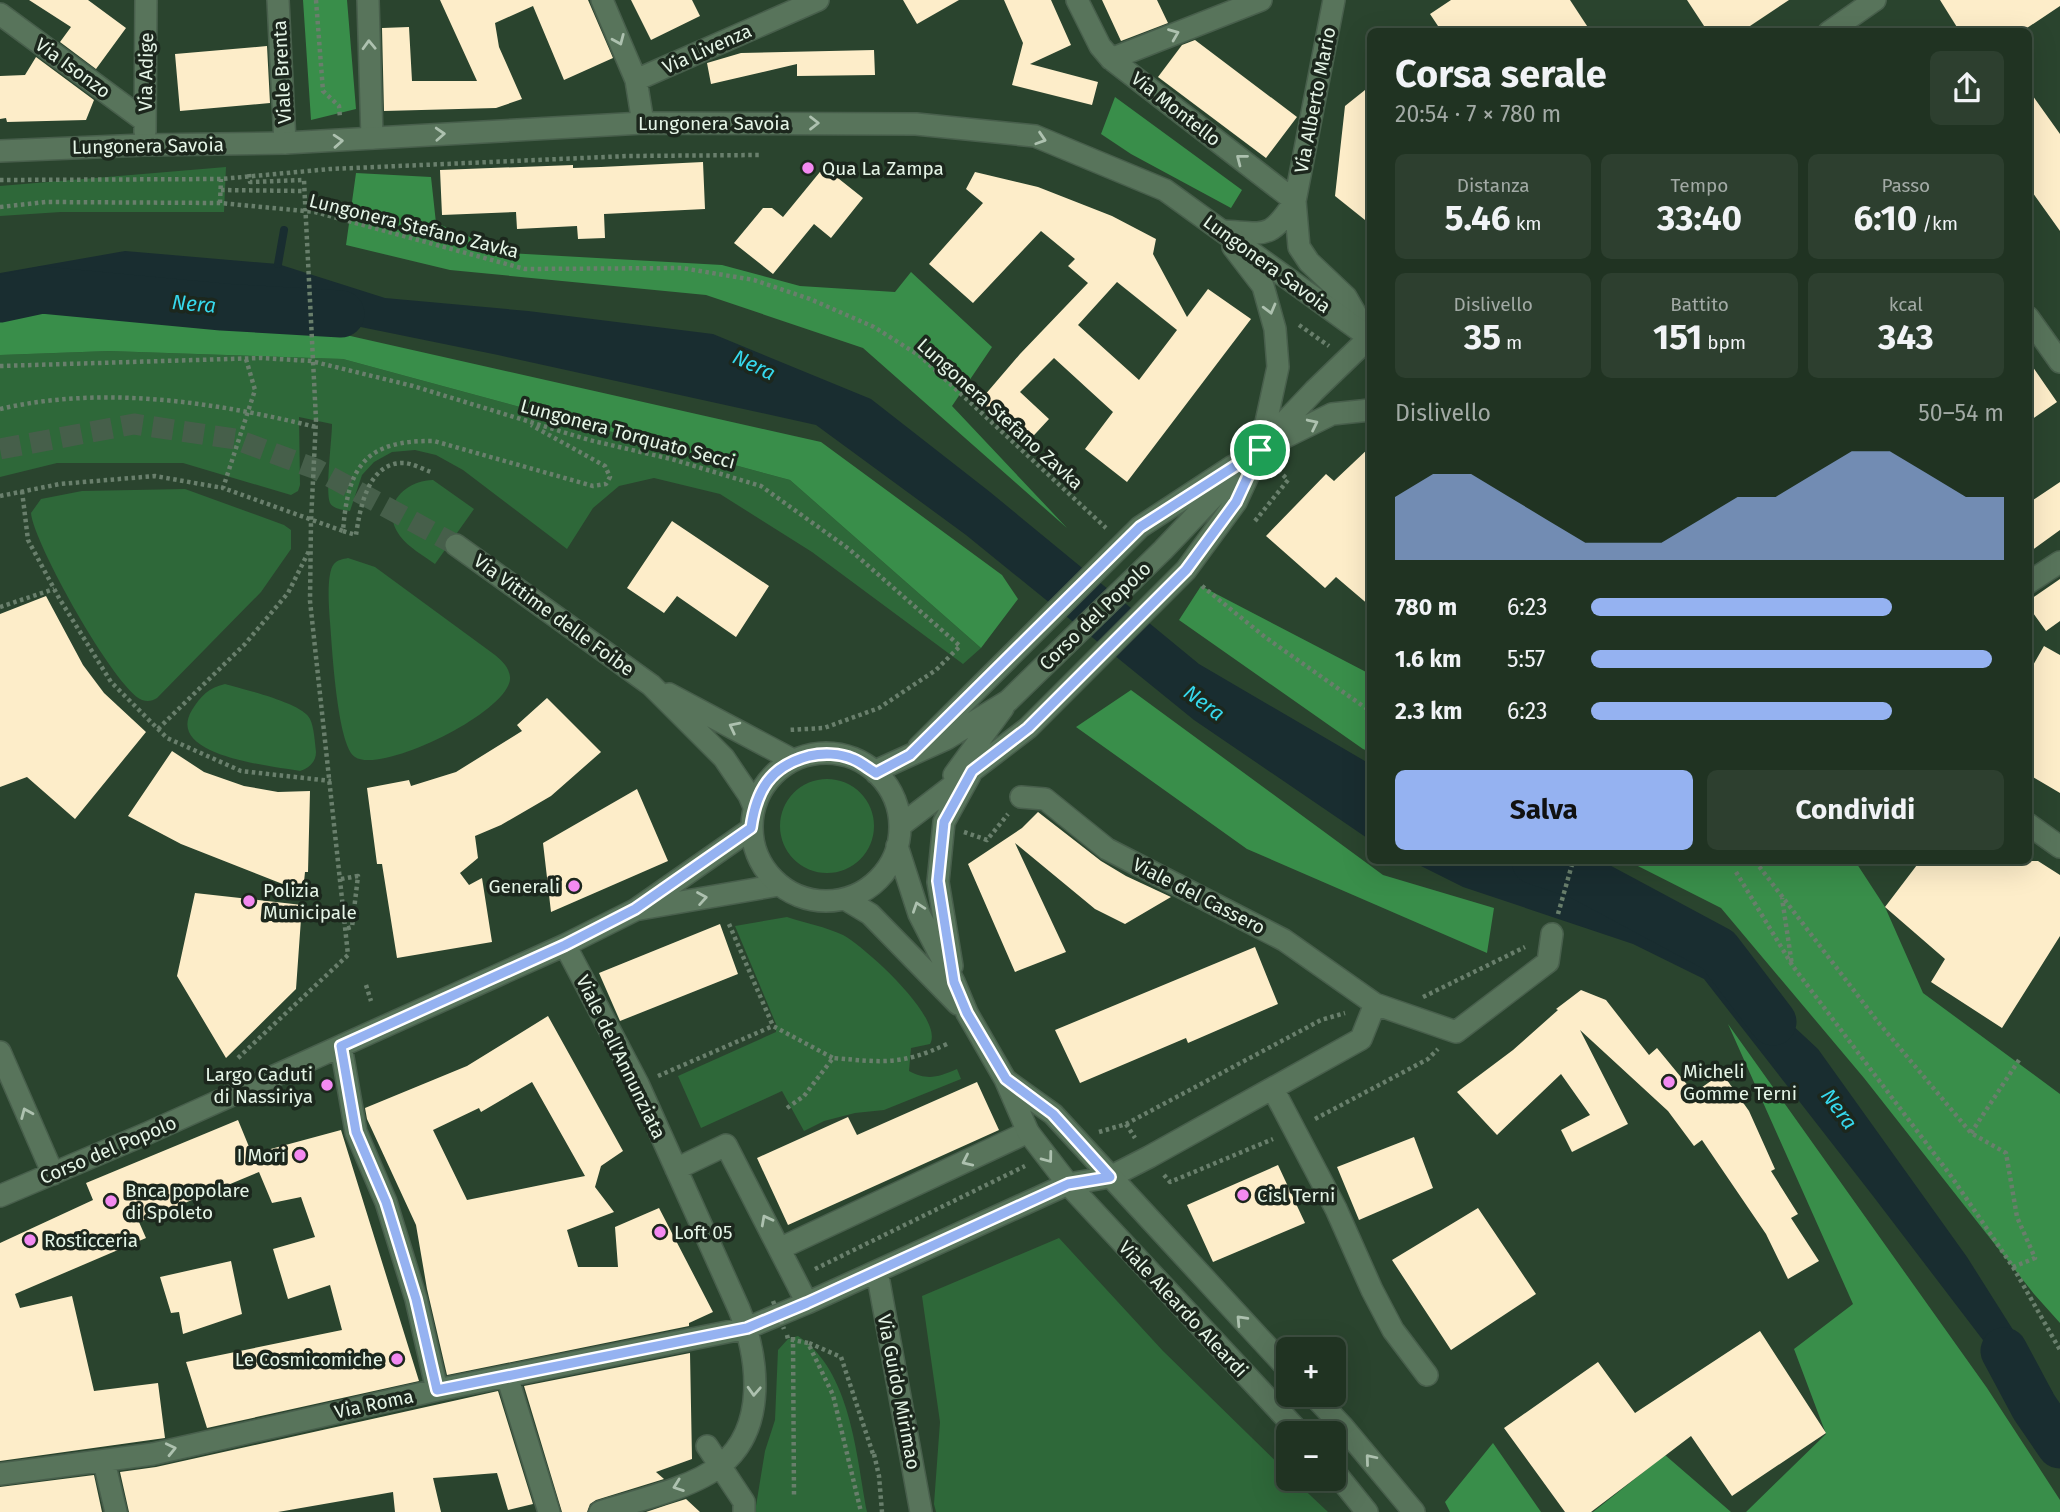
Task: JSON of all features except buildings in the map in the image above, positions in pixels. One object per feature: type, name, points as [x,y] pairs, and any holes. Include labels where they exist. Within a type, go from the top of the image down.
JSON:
[{"type":"street","name":"Via Adige","points":[[144,145],[146,0]]},
{"type":"street","name":"Viale Brenta","points":[[278,0],[285,143]]},
{"type":"street","points":[[602,0],[636,80],[643,123]]},
{"type":"street","name":"Via Livenza","points":[[636,80],[818,0]]},
{"type":"street","name":"Via Montello","points":[[1077,0],[1100,46],[1111,59],[1295,201]]},
{"type":"street","points":[[1111,59],[1261,0]]},
{"type":"street","name":"Via Alberto Mario","points":[[1334,0],[1295,201],[1299,247],[1309,262],[1346,297],[1367,332]]},
{"type":"street","points":[[1835,28],[1875,0]]},
{"type":"street","points":[[372,138],[373,2]]},
{"type":"street","name":"Via Isonzo","points":[[0,14],[145,121]]},
{"type":"street","name":"Lungonera Savoia","points":[[0,150],[341,141],[643,123],[916,124],[1035,136],[1165,190],[1367,335]]},
{"type":"street","name":"Via Alberto Mario","points":[[1222,231],[1266,233],[1280,224],[1295,201]]},
{"type":"street","points":[[1222,231],[1263,286],[1275,329],[1278,367],[1260,450]]},
{"type":"street","points":[[2032,323],[2060,362]]},
{"type":"street","name":"Corso del Popolo","points":[[876,773],[946,739],[1008,701],[1163,550],[1314,391],[1367,340]]},
{"type":"street","points":[[1260,450],[1332,414],[1367,410]]},
{"type":"street","name":"Corso del Popolo","points":[[910,755],[1140,527],[1260,450]]},
{"type":"street","name":"Corso del Popolo","points":[[898,836],[938,795],[1028,728],[1186,570],[1236,502],[1260,450]]},
{"type":"street","name":"Via Vittime delle Foibe","points":[[456,545],[651,685],[793,760]]},
{"type":"street","points":[[2032,580],[2060,562]]},
{"type":"street","name":"Via Vittime delle Foibe","points":[[651,685],[724,758],[749,794],[754,807]]},
{"type":"street","points":[[938,795],[1008,701]]},
{"type":"street","points":[[898,836],[890,864],[878,879],[863,891],[845,899],[822,901],[800,897],[779,885],[765,869],[755,850],[751,828],[754,807],[762,788],[776,772],[793,760],[822,753],[851,758],[876,773],[889,788],[897,806],[898,836],[919,914],[967,1013],[1006,1079],[1028,1132],[1068,1184]]},
{"type":"street","points":[[954,982],[938,881],[944,822],[972,771]]},
{"type":"street","name":"Viale del Cassero","points":[[1021,797],[1045,799],[1107,849],[1284,940],[1375,1004],[1456,1032],[1548,962],[1552,934]]},
{"type":"street","points":[[2032,827],[2060,846]]},
{"type":"street","name":"Corso del Popolo","points":[[0,1196],[565,945],[635,909],[751,828]]},
{"type":"street","name":"Corso del Popolo","points":[[635,909],[779,885]]},
{"type":"street","points":[[845,899],[870,914],[967,1013]]},
{"type":"street","name":"Viale dell'Annunziata","points":[[565,945],[638,1084],[747,1328],[755,1378],[749,1429],[720,1466],[683,1485],[600,1512]]},
{"type":"street","points":[[747,1328],[1068,1184],[1110,1177],[1361,1039],[1375,1004]]},
{"type":"street","points":[[341,1046],[356,1132],[389,1214],[416,1299],[437,1390]]},
{"type":"street","points":[[0,1052],[53,1174]]},
{"type":"street","points":[[1006,1079],[1053,1114],[1110,1177]]},
{"type":"street","points":[[1273,1089],[1336,1209],[1393,1330],[1427,1375]]},
{"type":"street","points":[[781,1248],[1028,1132]]},
{"type":"street","points":[[676,1169],[726,1145],[797,1280],[800,1306]]},
{"type":"street","name":"Viale Aleardo Aleardi","points":[[1110,1177],[1276,1356]]},
{"type":"street","name":"Viale Aleardo Aleardi","points":[[1068,1184],[1289,1421]]},
{"type":"street","name":"Via Guido Mirimao","points":[[877,1271],[921,1512]]},
{"type":"street","name":"Via Roma","points":[[0,1474],[153,1454],[437,1390],[711,1342],[747,1328]]},
{"type":"street","points":[[507,1376],[549,1512]]},
{"type":"street","points":[[1324,1407],[1414,1512]]},
{"type":"street","points":[[707,1446],[744,1502],[744,1512]]},
{"type":"street","points":[[104,1462],[116,1512]]},
{"type":"street","points":[[1346,1487],[1367,1512]]},
{"type":"path","points":[[316,0],[323,91],[340,106],[341,141]]},
{"type":"path","points":[[0,180],[221,179],[355,168],[628,156],[759,155]]},
{"type":"path","points":[[220,203],[221,179]]},
{"type":"path","points":[[238,1058],[348,955],[310,601],[316,421],[304,180],[250,182]]},
{"type":"path","points":[[221,190],[304,191]]},
{"type":"path","name":"Lungonera Stefano Zavka","points":[[0,207],[46,202],[220,203],[315,212],[525,269],[682,268],[754,280],[810,299],[874,327],[920,356],[1112,533]]},
{"type":"path","points":[[223,488],[255,390],[246,359]]},
{"type":"path","name":"Lungonera Torquato Secci","points":[[0,366],[246,359],[311,361],[413,386],[589,440],[671,459],[761,486],[849,549],[960,646],[936,670],[879,708],[824,728],[785,731]]},
{"type":"path","points":[[0,410],[72,399],[147,399],[211,404],[316,428]]},
{"type":"path","points":[[343,531],[345,503],[363,462],[382,447],[407,441],[434,442],[593,486],[606,484],[610,477],[605,466],[522,419]]},
{"type":"path","points":[[1253,523],[1288,480],[1260,450]]},
{"type":"path","points":[[0,496],[60,484],[155,476],[223,488],[356,535],[370,481],[387,466],[405,463],[432,472]]},
{"type":"path","points":[[22,491],[29,540],[54,589],[111,682],[167,738],[241,771],[331,781]]},
{"type":"path","points":[[158,729],[262,624],[288,593],[311,547]]},
{"type":"path","points":[[1210,575],[1201,586],[1265,637],[1367,709]]},
{"type":"path","points":[[0,607],[54,589]]},
{"type":"path","points":[[964,832],[987,840],[1021,797]]},
{"type":"path","points":[[1552,934],[1572,864]]},
{"type":"path","points":[[1757,864],[1878,1022],[1971,1133],[2006,1153],[2017,1217],[2035,1258],[2013,1267]]},
{"type":"path","points":[[1736,872],[1791,965],[1951,1176],[2013,1267],[2060,1350]]},
{"type":"path","points":[[341,879],[358,876],[352,928],[345,929]]},
{"type":"path","points":[[1782,897],[1791,965]]},
{"type":"path","points":[[729,923],[773,1026],[833,1058],[895,1062],[920,1057],[947,1044]]},
{"type":"path","points":[[366,985],[371,1000]]},
{"type":"path","points":[[1092,1135],[1126,1124],[1321,1020],[1375,1004]]},
{"type":"path","points":[[638,1084],[773,1026]]},
{"type":"path","points":[[787,1108],[804,1096],[833,1058]]},
{"type":"path","points":[[1971,1133],[2020,1060]]},
{"type":"path","points":[[797,1280],[1025,1166]]},
{"type":"path","points":[[773,1301],[788,1339],[808,1343],[841,1357],[874,1455],[882,1512]]},
{"type":"path","points":[[794,1497],[793,1340],[800,1306]]},
{"type":"path","points":[[808,1343],[833,1395],[861,1512]]},
{"type":"green space","points":[[303,0],[347,0],[356,109],[311,120]]},
{"type":"green space","points":[[1115,97],[1242,190],[1231,208],[1131,154],[1101,134]]},
{"type":"green space","points":[[226,167],[224,212],[61,212],[0,216],[0,186]]},
{"type":"green space","points":[[356,173],[431,177],[436,223],[508,253],[722,265],[800,286],[895,292],[911,272],[992,347],[952,406],[1067,528],[863,348],[706,295],[450,270],[346,245]]},
{"type":"green space","points":[[222,307],[821,442],[1002,575],[1018,599],[981,648],[790,480],[343,359],[109,351],[0,355],[0,321],[19,313]]},
{"type":"green space","points":[[109,351],[343,359],[790,480],[981,648],[963,664],[812,552],[720,494],[654,478],[619,486],[593,508],[567,549],[463,470],[436,455],[415,450],[392,452],[374,462],[362,475],[350,511],[336,508],[330,503],[328,488],[332,424],[299,417],[300,485],[298,491],[291,495],[183,463],[57,463],[0,477],[0,355]]},
{"type":"green space","points":[[433,480],[474,509],[435,564],[403,540],[394,525],[392,515],[397,498],[404,491],[412,485]]},
{"type":"green space","points":[[185,489],[284,525],[291,530],[291,549],[261,592],[157,698],[144,701],[130,690],[114,670],[77,613],[45,553],[31,513],[41,499],[82,491]]},
{"type":"green space","points":[[348,558],[375,567],[505,664],[510,677],[505,691],[491,706],[469,722],[417,748],[391,757],[370,760],[355,757],[349,749],[340,715],[329,600],[331,569],[337,562]]},
{"type":"green space","points":[[1201,586],[1367,672],[1367,751],[1363,749],[1179,620]]},
{"type":"green space","points":[[225,684],[271,697],[305,713],[310,719],[315,740],[316,756],[311,764],[300,771],[246,762],[206,748],[193,738],[187,726],[192,710],[206,693]]},
{"type":"green space","points":[[1131,690],[1383,875],[1494,908],[1487,953],[1247,849],[1076,727]]},
{"type":"green space","points":[[827,779],[845,782],[860,793],[871,808],[874,826],[871,844],[860,859],[845,870],[827,873],[809,870],[794,859],[783,844],[780,826],[783,808],[794,793],[809,782]]},
{"type":"green space","points":[[1634,864],[1857,864],[1885,907],[1923,993],[2060,1094],[2060,1323],[2034,1294],[1864,1078],[1721,908]]},
{"type":"green space","points":[[787,917],[823,927],[854,942],[884,968],[915,1002],[926,1018],[931,1033],[930,1044],[911,1048],[909,1071],[933,1077],[957,1069],[961,1079],[884,1110],[855,1113],[824,1121],[804,1131],[782,1091],[701,1128],[678,1076],[776,1032],[776,1024],[735,926]]},
{"type":"green space","points":[[1728,1024],[1987,1388],[2060,1500],[2060,1512],[1746,1512],[1826,1434],[1794,1349],[1853,1304]]},
{"type":"green space","points":[[1059,1238],[1163,1351],[1276,1461],[1276,1491],[1306,1491],[1328,1512],[936,1512],[934,1504],[940,1422],[922,1296]]},
{"type":"green space","points":[[798,1336],[816,1351],[830,1370],[840,1392],[854,1440],[867,1512],[755,1512],[765,1451],[775,1420],[778,1350],[788,1339]]},
{"type":"green space","points":[[1493,1443],[1541,1512],[1450,1512],[1445,1502]]},
{"type":"green space","points":[[1665,1455],[1731,1512],[1593,1512]]},
{"type":"water","points":[[125,251],[278,264],[385,298],[528,311],[713,334],[871,399],[990,492],[1199,664],[1367,762],[1367,838],[1194,720],[966,535],[816,425],[498,355],[214,297],[69,304],[0,313],[0,273]]},
{"type":"water","points":[[1417,864],[1579,864],[1657,899],[1818,1049],[1967,1257],[2053,1393],[2034,1407],[1704,979],[1633,944],[1463,887]]},
{"type":"waterway","points":[[278,264],[284,230]]},
{"type":"waterway","name":"Nera","points":[[0,299],[42,290],[222,307],[341,314]]},
{"type":"waterway","name":"Nera","points":[[1544,864],[1582,877],[1718,950],[1773,1022]]},
{"type":"waterway","name":"Nera","points":[[2004,1351],[2034,1407],[2060,1445]]},
{"type":"tunnel","points":[[0,449],[134,424],[235,439],[316,469],[456,545]]},
{"type":"place","name":"Qua La Zampa","points":[[808,168]]},
{"type":"place","name":"Generali","points":[[574,886]]},
{"type":"place","name":"Polizia Municipale","points":[[249,901]]},
{"type":"place","name":"Micheli Gomme Terni","points":[[1669,1082]]},
{"type":"place","name":"Largo Caduti di Nassiriya","points":[[327,1085]]},
{"type":"place","name":"I Mori","points":[[300,1155]]},
{"type":"place","name":"Cisl Terni","points":[[1243,1195]]},
{"type":"place","name":"Bnca popolare di Spoleto","points":[[111,1201]]},
{"type":"place","name":"Loft 05","points":[[660,1232]]},
{"type":"place","name":"Rosticceria","points":[[30,1240]]},
{"type":"place","name":"Le Cosmicomiche","points":[[397,1359]]},
{"type":"route","points":[[1260,450],[1236,502],[1186,570],[1028,728],[972,771],[944,822],[938,881],[954,982],[967,1013],[1006,1079],[1053,1114],[1110,1177],[1068,1184],[747,1328],[437,1390],[416,1299],[386,1202],[356,1132],[341,1046],[512,970],[635,909],[751,828],[754,807],[762,788],[776,772],[793,760],[822,753],[851,758],[876,773],[910,755],[1140,527],[1260,450]]}]
